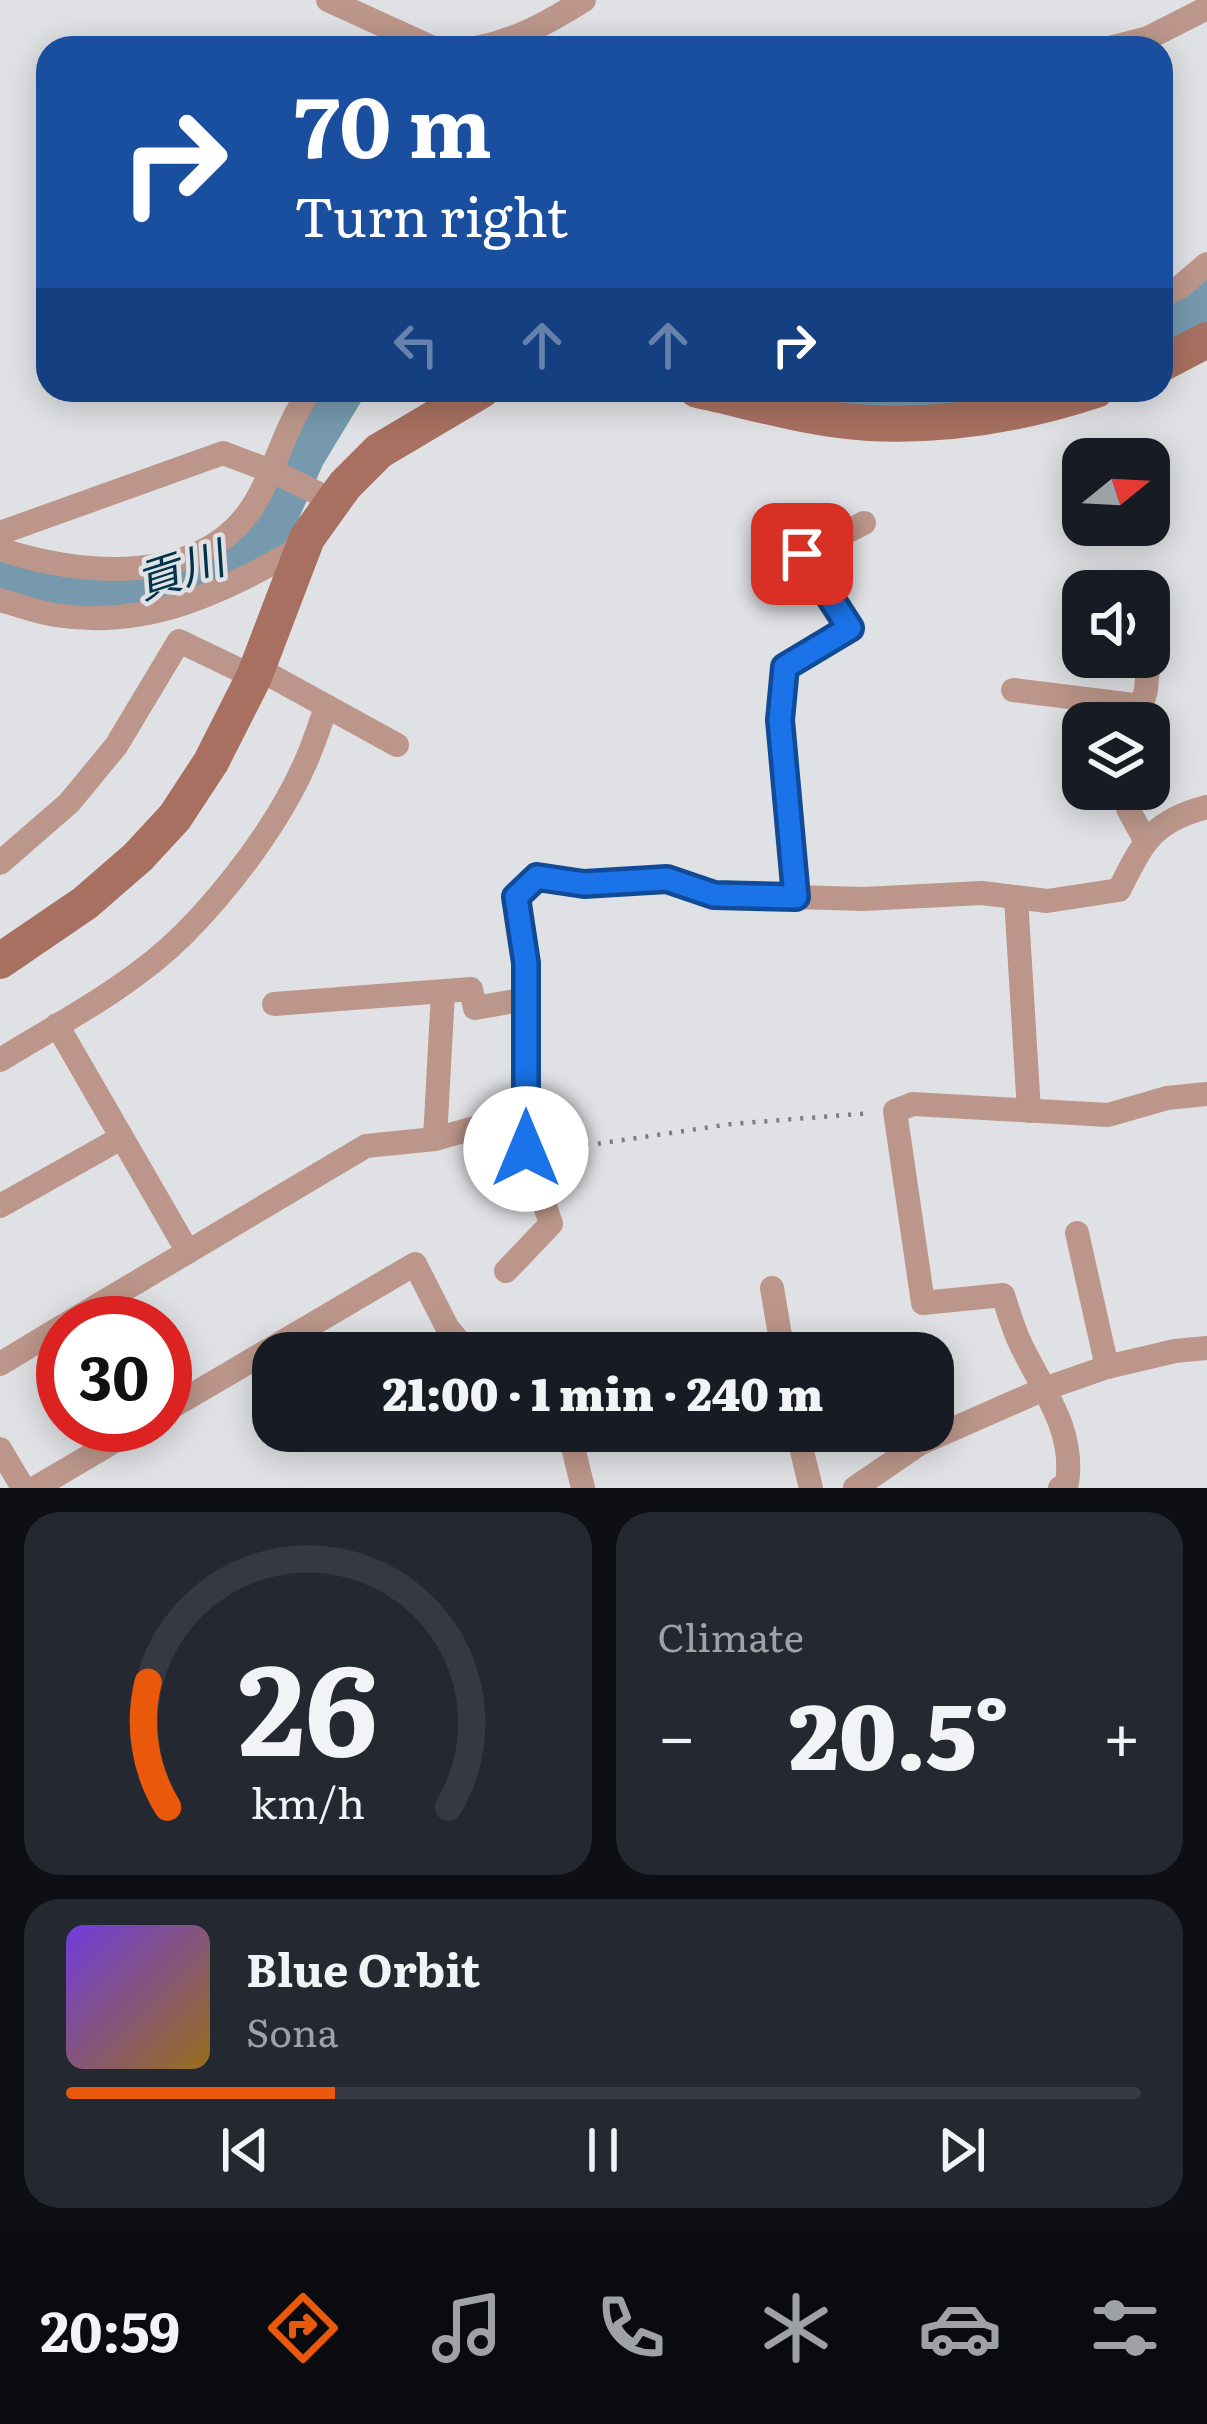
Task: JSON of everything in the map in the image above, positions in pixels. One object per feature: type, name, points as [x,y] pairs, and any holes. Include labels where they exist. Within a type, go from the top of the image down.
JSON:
[{"type":"street","points":[[328,0],[408,36]]},
{"type":"street","points":[[519,36],[584,0]]},
{"type":"street","points":[[1152,36],[1207,8]]},
{"type":"street","points":[[1173,291],[1207,265]]},
{"type":"street","points":[[1173,358],[1207,340]]},
{"type":"street","points":[[0,548],[70,567],[111,570],[146,567],[216,545],[238,529],[256,502],[305,402]]},
{"type":"street","points":[[0,961],[85,903],[175,817],[211,763],[255,672],[323,496],[345,485],[379,451],[462,402]]},
{"type":"street","points":[[748,402],[869,423],[985,418],[1058,402]]},
{"type":"street","points":[[0,532],[224,453],[323,496]]},
{"type":"street","points":[[796,897],[780,720],[785,667],[850,628],[802,554],[864,523]]},
{"type":"street","points":[[0,600],[95,619],[142,616],[242,581],[304,546]]},
{"type":"street","points":[[0,863],[69,803],[116,746],[179,641],[255,672],[397,745]]},
{"type":"street","points":[[1013,690],[1076,702]]},
{"type":"street","points":[[0,1060],[131,977],[183,934],[265,833],[302,770],[326,707]]},
{"type":"street","points":[[506,1271],[551,1224],[526,1149],[526,963],[516,897],[537,877],[584,884],[667,879],[714,895],[863,898],[982,893],[1048,901],[1119,890],[1145,840],[1180,814],[1207,807]]},
{"type":"street","points":[[1129,810],[1145,840]]},
{"type":"street","points":[[1016,898],[1029,1111]]},
{"type":"street","points":[[274,1004],[471,989],[475,1008],[526,1000]]},
{"type":"street","points":[[435,1139],[442,992]]},
{"type":"street","points":[[57,1025],[188,1252]]},
{"type":"street","points":[[1060,1488],[1067,1483],[1070,1465],[1064,1428],[1020,1344],[1003,1294],[922,1303],[895,1111],[913,1104],[1108,1115],[1167,1098],[1207,1094]]},
{"type":"street","points":[[113,1296],[366,1146],[435,1139],[478,1127],[526,1149]]},
{"type":"street","points":[[0,1206],[121,1138]]},
{"type":"street","points":[[1076,1233],[1107,1367]]},
{"type":"street","points":[[299,1332],[415,1264],[451,1332]]},
{"type":"street","points":[[772,1288],[779,1332]]},
{"type":"street","points":[[0,1364],[36,1342]]},
{"type":"street","points":[[855,1488],[919,1444],[1045,1389],[1107,1367],[1207,1348]]},
{"type":"street","points":[[192,1395],[252,1360]]},
{"type":"street","points":[[0,1448],[23,1488]]},
{"type":"street","points":[[35,1488],[96,1452]]},
{"type":"street","points":[[574,1452],[583,1488]]},
{"type":"street","points":[[802,1452],[811,1488]]},
{"type":"path","points":[[526,1149],[644,1139],[730,1124],[895,1111]]},
{"type":"waterway","name":"貢川","points":[[1173,321],[1207,299]]},
{"type":"waterway","name":"貢川","points":[[0,582],[81,591],[128,588],[158,582],[238,551],[270,524],[302,453],[333,402]]},
{"type":"route","points":[[526,1149],[526,963],[516,897],[537,877],[584,884],[667,879],[714,895],[796,897],[780,720],[785,667],[850,628],[802,554]]}]
